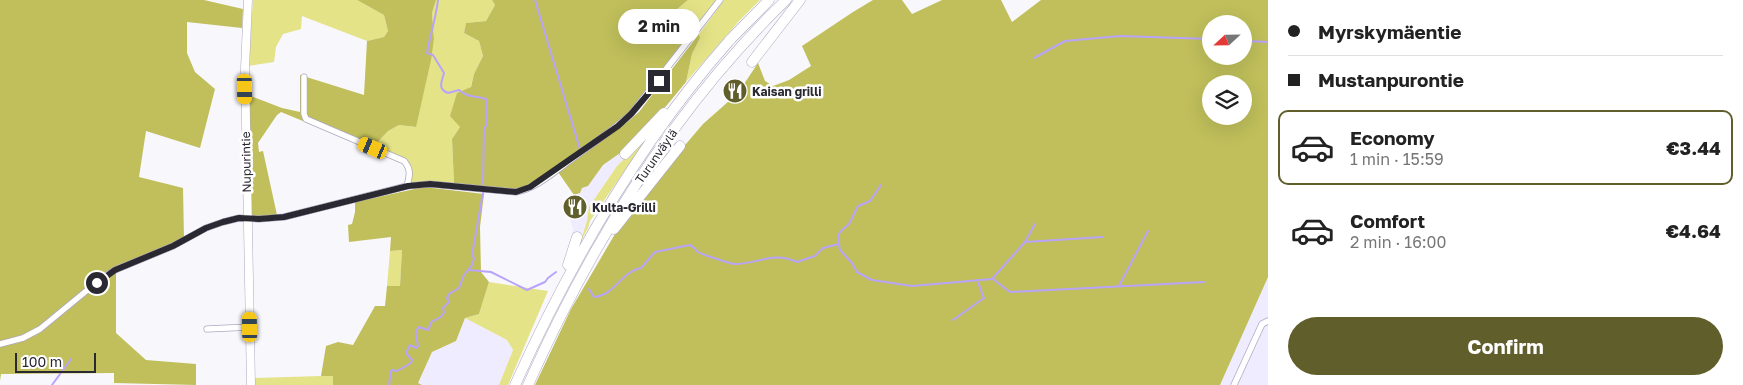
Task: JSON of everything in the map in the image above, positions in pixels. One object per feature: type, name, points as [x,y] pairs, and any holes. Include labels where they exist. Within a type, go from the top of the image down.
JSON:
[{"type":"highway","name":"Turunväylä","points":[[515,385],[553,303],[613,197],[648,145],[696,80],[730,40],[769,0]]},
{"type":"highway","name":"Turunväylä","points":[[528,385],[586,268],[623,204],[680,122],[739,48],[786,0]]},
{"type":"highway","points":[[752,62],[800,0]]},
{"type":"highway","points":[[625,154],[696,80]]},
{"type":"highway","points":[[586,268],[680,146]]},
{"type":"highway","points":[[553,303],[578,237]]},
{"type":"main road","name":"Nupurintie","points":[[248,0],[244,69],[251,385]]},
{"type":"street","points":[[0,344],[23,338],[40,330],[102,278],[115,270],[173,246],[206,228],[223,222],[247,218],[284,217],[408,186],[430,184],[516,192],[530,187],[618,126],[631,114],[648,95],[720,0]]},
{"type":"street","points":[[304,77],[304,114],[306,119],[404,161],[409,167],[408,186]]},
{"type":"street","points":[[1234,385],[1262,324],[1268,321]]},
{"type":"street","points":[[207,329],[250,327]]},
{"type":"shaded area","points":[[0,0],[204,0],[243,9],[242,28],[187,22],[187,53],[195,72],[215,89],[200,148],[146,131],[139,177],[183,188],[184,239],[118,265],[116,274],[116,333],[146,360],[196,364],[196,385],[114,383],[114,373],[1,374],[0,381]]},
{"type":"shaded area","points":[[253,0],[357,0],[384,15],[388,31],[384,37],[367,41],[302,16],[301,29],[283,34],[276,47],[274,62],[248,66]]},
{"type":"shaded area","points":[[357,0],[436,0],[432,13],[434,39],[431,60],[416,127],[399,125],[388,131],[371,149],[281,112],[258,143],[259,152],[263,151],[277,215],[253,217],[250,212],[248,95],[282,108],[300,112],[300,75],[364,95],[367,41],[384,37],[388,31],[384,15]]},
{"type":"shaded area","points":[[436,0],[492,0],[495,5],[486,21],[466,23],[464,33],[479,41],[483,56],[474,74],[460,127],[452,139],[454,183],[425,181],[406,184],[407,168],[402,162],[371,149],[388,131],[399,125],[415,127],[434,39],[432,13]]},
{"type":"shaded area","points":[[492,0],[688,0],[675,11],[679,32],[686,39],[628,114],[534,181],[517,189],[454,183],[452,139],[460,127],[450,116],[457,93],[471,87],[474,74],[483,56],[479,41],[464,33],[466,23],[486,21],[495,5]]},
{"type":"shaded area","points":[[688,0],[716,0],[686,39],[677,29],[675,11]]},
{"type":"shaded area","points":[[724,0],[760,0],[739,21],[686,82],[692,54],[700,38],[699,34]]},
{"type":"shaded area","points":[[873,0],[902,0],[912,14],[942,0],[1001,0],[1012,22],[1041,0],[1268,0],[1268,277],[1220,385],[535,385],[571,309],[615,234],[668,165],[703,124],[738,93],[758,63],[765,81],[773,86],[789,80],[811,66],[802,46]]},
{"type":"shaded area","points":[[699,34],[700,38],[692,54],[686,82],[623,151],[603,165],[588,186],[582,188],[580,193],[574,195],[558,172],[639,112]]},
{"type":"shaded area","points":[[652,131],[590,221],[580,243],[589,207],[617,166]]},
{"type":"shaded area","points":[[623,151],[627,156],[617,166],[589,207],[587,221],[581,238],[572,237],[573,229],[568,212],[574,195],[580,193],[582,188],[588,186],[603,165]]},
{"type":"shaded area","points":[[424,187],[484,194],[480,227],[481,272],[489,282],[479,314],[465,318],[456,341],[432,352],[418,383],[422,385],[333,385],[333,376],[321,376],[326,346],[338,342],[353,345],[375,306],[385,306],[387,286],[400,286],[402,250],[390,251],[391,237],[349,242],[348,225],[352,224],[355,202]]},
{"type":"shaded area","points":[[402,250],[400,287],[387,286],[390,251]]},
{"type":"shaded area","points":[[1268,277],[1268,385],[1220,385]]},
{"type":"shaded area","points":[[489,282],[548,291],[508,385],[499,385],[513,350],[507,340],[465,318],[479,314]]},
{"type":"shaded area","points":[[465,318],[507,340],[513,350],[499,385],[422,385],[418,383],[432,352],[456,341]]},
{"type":"shaded area","points":[[334,376],[333,385],[255,385],[255,378]]},
{"type":"waterway","points":[[438,0],[427,53],[433,55],[444,73],[441,87],[448,93],[459,90],[469,96],[486,99],[487,102],[486,126],[484,128],[483,184]]},
{"type":"waterway","points":[[535,0],[580,149]]},
{"type":"waterway","points":[[1034,58],[1065,41],[1120,36],[1202,39]]},
{"type":"waterway","points":[[1252,41],[1268,42]]},
{"type":"waterway","points":[[881,185],[870,201],[858,206],[849,224],[838,235],[840,250],[852,263],[857,272],[872,280],[912,286],[992,279]]},
{"type":"waterway","points":[[389,385],[391,371],[397,371],[411,363],[412,360],[406,353],[410,345],[416,348],[418,346],[417,329],[419,327],[428,330],[432,321],[444,313],[443,308],[449,302],[447,298],[449,294],[459,288],[464,275],[472,265],[474,258],[472,255],[483,193]]},
{"type":"waterway","points":[[992,279],[1025,242],[1035,224]]},
{"type":"waterway","points":[[1119,286],[1148,231]]},
{"type":"waterway","points":[[1025,242],[1103,237]]},
{"type":"waterway","points":[[589,289],[594,297],[601,296],[628,274],[641,268],[655,252],[690,245],[700,253],[735,264],[772,258],[788,259],[797,262],[815,256],[823,248],[839,244]]},
{"type":"waterway","points":[[469,270],[491,272],[527,290],[545,282],[556,272]]},
{"type":"waterway","points":[[993,279],[1010,292],[1204,282]]},
{"type":"waterway","points":[[953,320],[984,298],[977,280]]},
{"type":"waterway","points":[[52,385],[71,359]]},
{"type":"place","name":"Kaisan grilli","points":[[735,91]]},
{"type":"place","name":"Kulta-Grilli","points":[[575,207]]},
{"type":"route","points":[[97,283],[115,270],[173,246],[206,228],[239,218],[284,217],[408,186],[430,184],[516,192],[525,190],[618,126],[631,114],[659,81]]}]
